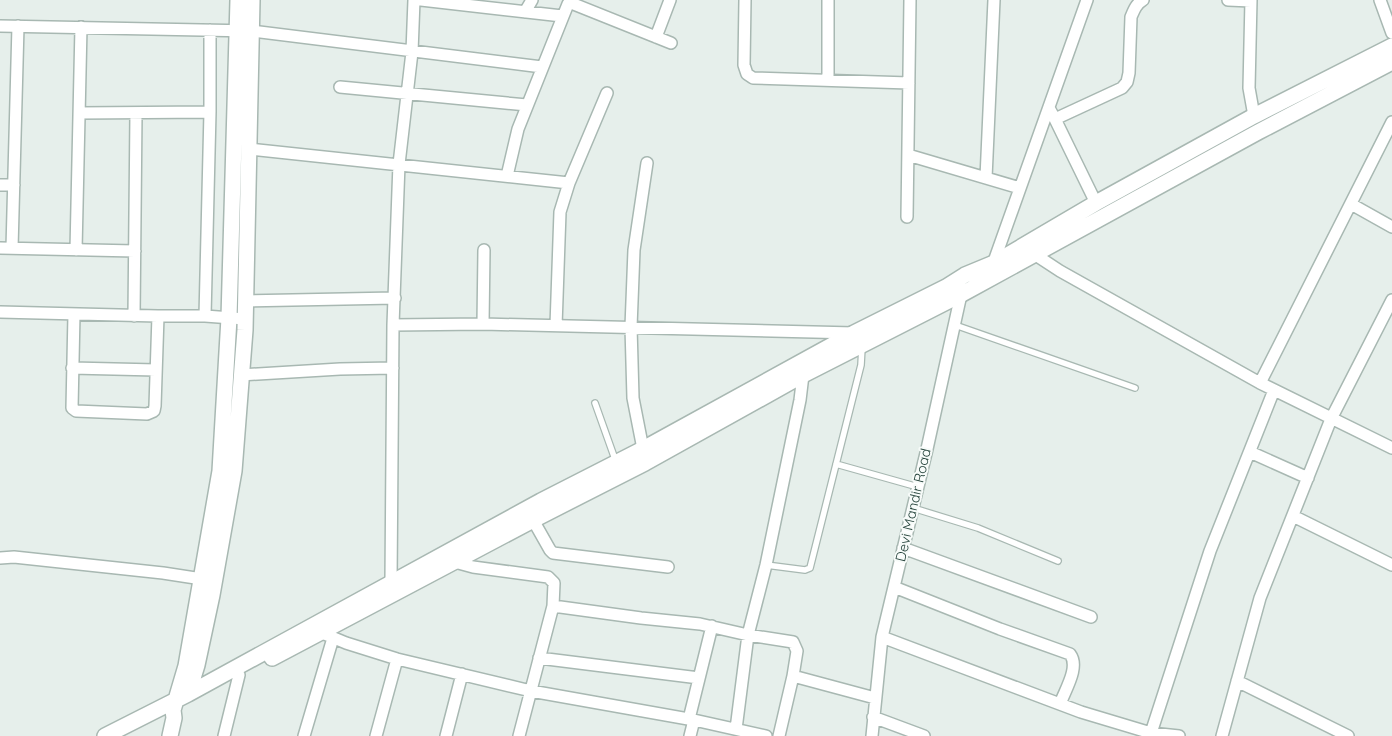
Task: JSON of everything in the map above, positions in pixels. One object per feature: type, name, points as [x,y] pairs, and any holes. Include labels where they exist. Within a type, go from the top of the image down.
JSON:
[{"type":"street","points":[[179,705],[197,666],[212,595],[234,471],[246,301],[249,149],[244,31],[238,0]]},
{"type":"street","points":[[170,736],[179,705],[220,471],[244,31],[252,0]]},
{"type":"street","points":[[391,582],[393,368],[399,164],[412,52],[414,0]]},
{"type":"street","points":[[421,0],[562,16]]},
{"type":"street","points":[[526,12],[532,0]]},
{"type":"street","points":[[656,37],[670,0]]},
{"type":"street","points":[[745,0],[744,65],[747,74],[753,78],[909,83]]},
{"type":"street","points":[[828,0],[828,79]]},
{"type":"street","points":[[907,217],[910,0]]},
{"type":"street","points":[[986,178],[994,0]]},
{"type":"street","points":[[988,278],[1087,0]]},
{"type":"street","points":[[1055,119],[1122,88],[1127,82],[1131,17],[1139,2],[1144,0]]},
{"type":"street","points":[[1228,0],[1250,0],[1249,88],[1254,116]]},
{"type":"street","points":[[1380,0],[1392,32]]},
{"type":"street","points":[[507,176],[518,128],[568,4],[571,3],[671,43]]},
{"type":"street","points":[[0,26],[244,31],[542,67]]},
{"type":"street","points":[[12,248],[18,26]]},
{"type":"street","points":[[76,250],[81,27]]},
{"type":"street","points":[[205,316],[210,30]]},
{"type":"street","points":[[123,736],[391,582],[533,520],[618,469],[803,375],[858,339],[965,275],[994,263],[1096,203],[1254,116],[1392,46]]},
{"type":"street","points":[[105,736],[179,705],[239,675],[328,636],[541,501],[618,469],[643,449],[858,339],[962,294],[988,278],[1258,132],[1392,62]]},
{"type":"street","points":[[340,87],[527,105]]},
{"type":"street","points":[[556,326],[560,212],[569,183],[607,93]]},
{"type":"street","points":[[1049,108],[1096,203]]},
{"type":"street","points":[[79,113],[210,112]]},
{"type":"street","points":[[134,316],[136,113]]},
{"type":"street","points":[[1260,384],[1392,122]]},
{"type":"street","points":[[249,149],[569,183]]},
{"type":"street","points":[[908,155],[1020,188]]},
{"type":"street","points":[[643,449],[633,398],[631,328],[634,250],[647,163]]},
{"type":"street","points":[[0,184],[14,185]]},
{"type":"street","points":[[1351,204],[1392,227]]},
{"type":"street","points":[[0,248],[135,251]]},
{"type":"street","points":[[483,324],[484,250]]},
{"type":"street","points":[[1034,254],[1060,271],[1260,384],[1392,448]]},
{"type":"street","name":"Devi Mandir Road","points":[[872,736],[882,637],[918,487],[965,275]]},
{"type":"street","points":[[246,301],[395,298]]},
{"type":"street","points":[[1222,736],[1260,598],[1331,419],[1387,323],[1392,300]]},
{"type":"street","points":[[0,312],[205,316],[245,319]]},
{"type":"street","points":[[74,314],[71,401],[73,410],[147,414],[154,411],[158,316]]},
{"type":"street","points":[[394,325],[483,324],[631,328],[858,339]]},
{"type":"street","points":[[72,368],[156,370]]},
{"type":"street","points":[[241,375],[393,368]]},
{"type":"street","points":[[736,729],[748,635],[766,565],[800,400],[803,375]]},
{"type":"street","points":[[1156,734],[1210,551],[1274,390]]},
{"type":"street","points":[[1250,452],[1308,478]]},
{"type":"street","points":[[1293,516],[1392,564]]},
{"type":"street","points":[[533,520],[550,550],[554,553],[668,567]]},
{"type":"street","points":[[903,548],[1091,617]]},
{"type":"street","points":[[0,558],[14,557],[117,567],[202,579]]},
{"type":"street","points":[[447,559],[472,567],[548,577],[554,583],[553,606],[519,736]]},
{"type":"street","points":[[894,587],[1000,629],[1070,654],[1074,659],[1074,668],[1060,704]]},
{"type":"street","points":[[553,606],[712,626],[748,635],[793,642],[797,651],[779,736]]},
{"type":"street","points":[[690,736],[699,678],[712,626]]},
{"type":"street","points":[[328,636],[397,659],[531,691],[691,720],[761,735]]},
{"type":"street","points":[[304,736],[328,636]]},
{"type":"street","points":[[882,637],[1060,704],[1156,734],[1179,736]]},
{"type":"street","points":[[539,658],[699,678]]},
{"type":"street","points":[[376,736],[397,659]]},
{"type":"street","points":[[446,736],[462,674]]},
{"type":"street","points":[[224,736],[239,675]]},
{"type":"street","points":[[793,676],[875,698]]},
{"type":"street","points":[[1237,681],[1348,736]]},
{"type":"street","points":[[873,717],[924,736]]},
{"type":"lane","points":[[955,325],[1134,388]]},
{"type":"lane","points":[[766,565],[805,570],[810,568],[861,365],[858,339]]},
{"type":"lane","points":[[595,403],[618,469]]},
{"type":"lane","points":[[836,464],[918,487]]},
{"type":"lane","points":[[913,508],[978,528],[1058,560]]}]
